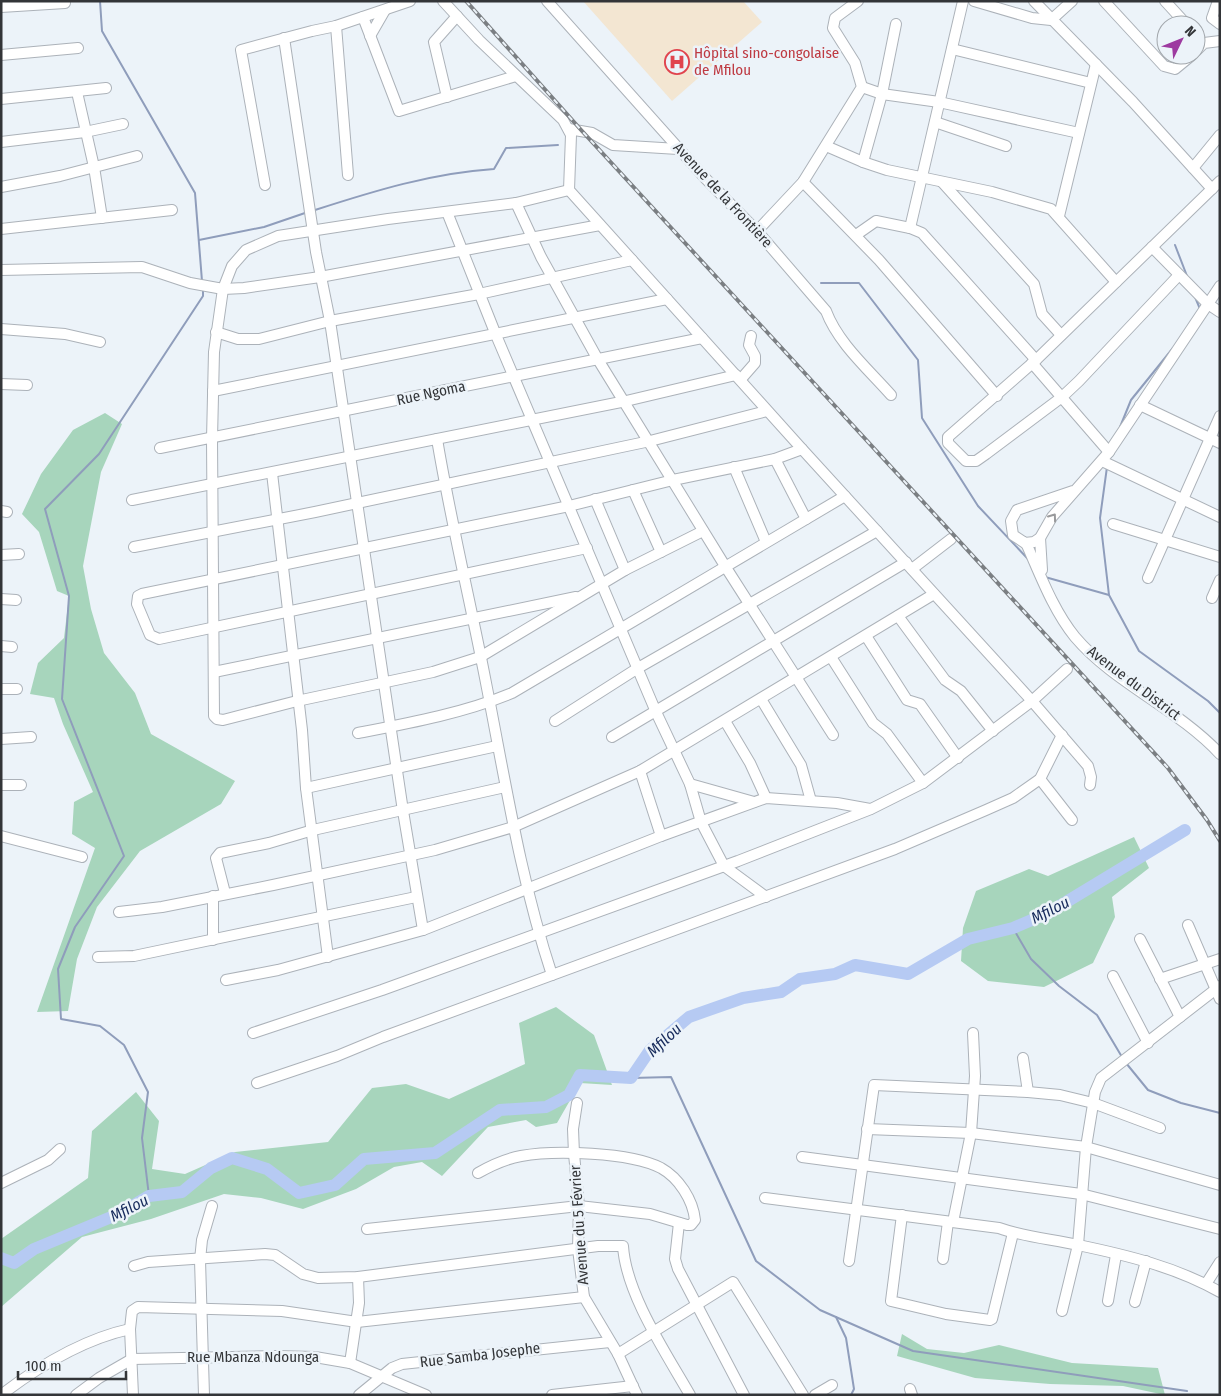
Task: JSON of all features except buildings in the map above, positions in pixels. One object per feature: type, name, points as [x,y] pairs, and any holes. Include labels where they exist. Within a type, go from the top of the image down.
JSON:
[{"type":"street","points":[[265,185],[241,50],[336,26],[410,1]]},
{"type":"street","points":[[442,1],[516,76],[563,120],[569,129],[572,141],[570,190],[1062,735],[1088,766],[1091,777],[1090,785]]},
{"type":"street","name":"Avenue de la Frontière","points":[[547,1],[658,124],[678,149],[758,231],[826,311],[831,324],[840,336],[890,395]]},
{"type":"street","points":[[758,231],[803,182],[862,87],[854,63],[833,28],[835,18],[858,1]]},
{"type":"street","points":[[910,228],[963,1]]},
{"type":"street","points":[[974,1],[1032,18],[1051,20],[1072,1]]},
{"type":"street","points":[[1034,1],[1212,188]]},
{"type":"street","points":[[1104,1],[1156,57]]},
{"type":"street","points":[[1165,1],[1178,15]]},
{"type":"street","points":[[1218,1],[1212,18],[1220,24]]},
{"type":"street","points":[[1,7],[65,4]]},
{"type":"street","points":[[370,36],[385,10]]},
{"type":"street","points":[[447,98],[434,42],[457,16]]},
{"type":"street","points":[[363,17],[399,111],[516,76]]},
{"type":"street","points":[[863,162],[882,94],[896,24]]},
{"type":"street","points":[[336,26],[348,175]]},
{"type":"street","points":[[284,38],[320,277],[330,321],[402,811],[423,930]]},
{"type":"street","points":[[1206,45],[1220,41]]},
{"type":"street","points":[[1,56],[78,48]]},
{"type":"street","points":[[952,49],[1091,83]]},
{"type":"street","points":[[1059,216],[1096,64]]},
{"type":"street","points":[[1163,65],[1175,69],[1180,65]]},
{"type":"street","points":[[862,87],[882,94],[939,102],[1079,133]]},
{"type":"street","points":[[1,99],[106,88]]},
{"type":"street","points":[[77,92],[94,167],[102,218]]},
{"type":"street","points":[[935,122],[1006,146]]},
{"type":"street","points":[[1,142],[86,132],[123,124]]},
{"type":"street","points":[[569,129],[592,133],[613,145],[678,149]]},
{"type":"street","points":[[1193,168],[1220,135]]},
{"type":"street","points":[[826,146],[863,162],[922,178],[992,192],[1051,209],[1116,282]]},
{"type":"street","points":[[1,187],[137,156]]},
{"type":"street","points":[[1179,275],[1062,397],[986,454],[976,461],[966,461],[948,442],[948,437],[997,396],[1220,181]]},
{"type":"street","points":[[803,182],[856,235],[997,396]]},
{"type":"street","points":[[942,182],[1034,284],[1042,314],[1061,335]]},
{"type":"street","points":[[570,190],[516,204],[278,236],[246,250],[232,266],[223,289],[216,332],[213,391],[214,716],[216,719],[224,720],[298,701],[434,672],[480,657],[541,622],[579,596],[703,530]]},
{"type":"street","points":[[516,204],[531,238],[597,358],[626,402],[725,566],[833,735]]},
{"type":"street","points":[[1,229],[172,210]]},
{"type":"street","points":[[446,212],[496,335],[656,712],[690,784],[701,822],[724,866],[766,897]]},
{"type":"street","points":[[856,235],[876,221],[910,228],[922,233],[1034,361],[1109,452]]},
{"type":"street","points":[[1,270],[142,267],[190,283],[223,289],[320,277],[600,225]]},
{"type":"street","points":[[1152,247],[1208,304],[1220,312]]},
{"type":"street","points":[[216,332],[238,339],[259,339],[330,321],[479,294],[632,260]]},
{"type":"street","points":[[1026,542],[1034,542],[1040,538],[1052,517],[1109,452],[1220,286]]},
{"type":"street","points":[[213,391],[576,319],[667,299]]},
{"type":"street","points":[[1,329],[65,334],[100,342]]},
{"type":"street","points":[[132,500],[626,402],[738,377],[755,363],[755,356],[749,345],[750,336]]},
{"type":"street","name":"Rue Ngoma","points":[[160,448],[212,439],[597,358],[702,338]]},
{"type":"street","points":[[1,384],[27,385]]},
{"type":"street","points":[[1140,405],[1215,441]]},
{"type":"street","points":[[134,547],[444,485],[650,441],[768,411]]},
{"type":"street","points":[[1148,578],[1182,500],[1215,441],[1220,416]]},
{"type":"street","points":[[437,439],[444,485],[526,889],[552,975]]},
{"type":"street","points":[[587,548],[214,628],[154,639],[150,635],[137,600],[142,594],[569,506],[672,480],[775,458],[802,449]]},
{"type":"street","points":[[775,458],[806,519]]},
{"type":"street","points":[[1102,461],[1220,517]]},
{"type":"street","points":[[734,467],[766,542]]},
{"type":"street","points":[[272,472],[306,788],[319,874],[322,918],[328,957]]},
{"type":"street","points":[[633,490],[661,552]]},
{"type":"street","name":"Avenue du District","points":[[1073,492],[1025,506],[1012,515],[1011,527],[1014,534],[1026,542],[1057,609],[1074,636],[1100,662],[1189,725],[1220,754]]},
{"type":"street","points":[[358,733],[489,703],[535,681],[845,496]]},
{"type":"street","points":[[596,499],[625,570]]},
{"type":"street","points":[[1113,524],[1220,557]]},
{"type":"street","points":[[555,721],[638,668],[877,531]]},
{"type":"street","name":"Avenue du District","points":[[1040,538],[1042,579]]},
{"type":"street","points":[[612,738],[773,640],[909,566],[951,539]]},
{"type":"street","points":[[1,554],[19,554]]},
{"type":"street","points":[[1212,598],[1220,580]]},
{"type":"street","points":[[119,912],[162,907],[273,885],[435,850],[513,827],[640,772],[934,594]]},
{"type":"street","points":[[214,672],[579,596]]},
{"type":"street","points":[[1,599],[16,600]]},
{"type":"street","points":[[898,616],[945,680],[961,691],[993,731]]},
{"type":"street","points":[[866,636],[907,700],[920,704],[958,758]]},
{"type":"street","points":[[1,646],[12,647]]},
{"type":"street","points":[[831,657],[873,723],[887,734],[923,783]]},
{"type":"street","points":[[253,1033],[382,990],[724,866],[871,809],[923,783],[958,758],[1032,701],[1067,669]]},
{"type":"street","points":[[1,689],[17,689]]},
{"type":"street","points":[[761,699],[801,765],[811,801]]},
{"type":"street","points":[[725,721],[750,763],[766,798]]},
{"type":"street","points":[[257,1083],[337,1056],[383,1036],[766,897],[944,829],[1013,798],[1040,779],[1062,735]]},
{"type":"street","points":[[1,738],[31,737]]},
{"type":"street","points":[[306,788],[497,746]]},
{"type":"street","points":[[640,772],[661,836]]},
{"type":"street","points":[[1040,779],[1072,820]]},
{"type":"street","points":[[690,784],[754,802]]},
{"type":"street","points":[[1,785],[21,785]]},
{"type":"street","points":[[225,893],[216,858],[220,853],[269,843],[313,830],[505,788]]},
{"type":"street","points":[[226,980],[328,957],[423,930],[661,836],[766,798],[811,801],[871,809]]},
{"type":"street","points":[[1,836],[82,857]]},
{"type":"street","points":[[213,896],[213,940]]},
{"type":"street","points":[[98,957],[134,956],[416,897]]},
{"type":"street","points":[[1188,926],[1204,964],[1218,988],[1220,1000]]},
{"type":"street","points":[[1140,939],[1180,1017]]},
{"type":"street","points":[[1160,979],[1220,958]]},
{"type":"street","points":[[1113,976],[1148,1043]]},
{"type":"street","points":[[1062,1311],[1078,1245],[1086,1147],[1093,1103],[1101,1078],[1218,988]]},
{"type":"street","points":[[943,1259],[963,1178],[971,1133],[975,1091],[973,1033]]},
{"type":"street","points":[[1023,1058],[1028,1092]]},
{"type":"street","points":[[849,1261],[861,1165],[874,1085],[1060,1095],[1093,1103],[1160,1128]]},
{"type":"street","name":"Avenue du 5 Février","points":[[577,1102],[573,1129],[578,1206],[578,1249],[584,1297],[618,1354],[635,1390]]},
{"type":"street","points":[[867,1129],[971,1133],[1086,1147],[1220,1185]]},
{"type":"street","points":[[2,1181],[48,1160],[60,1149]]},
{"type":"street","points":[[367,1229],[578,1206],[650,1214],[691,1225],[695,1220],[691,1200],[661,1168],[620,1157],[574,1154],[521,1156],[492,1165],[478,1173]]},
{"type":"street","points":[[802,1158],[1081,1194],[1220,1229]]},
{"type":"street","points":[[765,1198],[999,1228],[1013,1233],[1078,1245],[1146,1261],[1206,1284],[1220,1292]]},
{"type":"street","points":[[204,1395],[200,1260],[202,1240],[212,1206]]},
{"type":"street","points":[[902,1215],[891,1301],[972,1318],[992,1319],[1013,1233]]},
{"type":"street","points":[[679,1223],[675,1259],[696,1305],[744,1395]]},
{"type":"street","points":[[134,1266],[148,1262],[276,1255],[303,1274],[318,1278],[358,1277],[578,1249],[623,1246],[624,1265],[654,1332],[690,1395]]},
{"type":"street","points":[[1108,1301],[1116,1255]]},
{"type":"street","points":[[1135,1302],[1146,1261]]},
{"type":"street","points":[[1206,1284],[1220,1262]]},
{"type":"street","points":[[350,1363],[359,1303],[358,1277]]},
{"type":"street","points":[[618,1354],[733,1282],[803,1395]]},
{"type":"street","points":[[133,1395],[130,1329],[132,1311],[138,1307],[282,1311],[357,1322],[584,1297]]},
{"type":"street","points":[[1,1395],[76,1349],[99,1338],[130,1329]]},
{"type":"street","name":"Rue Samba Josephe","points":[[359,1395],[392,1368],[402,1364],[610,1342]]},
{"type":"street","name":"Rue Mbanza Ndounga","points":[[76,1395],[98,1378],[132,1359],[204,1357],[315,1357],[350,1363],[426,1395]]},
{"type":"street","points":[[815,1395],[832,1385]]},
{"type":"street","points":[[552,1395],[635,1390]]},
{"type":"shaded area","name":"Hôpital sino-congolaise de Mfilou","points":[[583,1],[743,1],[762,22],[672,101]]},
{"type":"green space","points":[[105,413],[122,424],[101,472],[83,566],[91,609],[104,653],[135,693],[151,734],[235,781],[221,804],[140,851],[97,907],[77,959],[68,1011],[37,1012],[95,848],[72,834],[74,802],[93,792],[63,724],[54,698],[30,694],[38,663],[64,638],[69,596],[57,591],[39,532],[22,514],[41,474],[73,430]]},
{"type":"green space","points":[[1134,837],[1149,868],[1112,897],[1115,917],[1093,963],[1044,987],[988,981],[961,961],[963,928],[976,891],[1029,869],[1048,876]]},
{"type":"green space","points":[[556,1007],[594,1035],[612,1085],[580,1083],[557,1123],[536,1127],[526,1120],[488,1127],[442,1176],[422,1162],[394,1167],[356,1189],[303,1209],[261,1198],[224,1194],[151,1219],[82,1237],[1,1307],[1,1239],[88,1178],[92,1131],[136,1092],[159,1121],[152,1169],[185,1174],[235,1152],[328,1142],[372,1088],[406,1084],[449,1099],[525,1064],[519,1023]]},
{"type":"green space","points":[[902,1334],[927,1349],[964,1353],[999,1345],[1072,1363],[1158,1368],[1165,1395],[1123,1386],[1050,1384],[975,1378],[897,1356]]},
{"type":"waterway","points":[[100,1],[102,31],[195,193],[202,281]]},
{"type":"waterway","points":[[315,210],[381,190],[426,179],[448,174],[494,169],[506,148],[558,145]]},
{"type":"waterway","points":[[199,240],[264,227],[305,213]]},
{"type":"waterway","points":[[1175,245],[1187,276]]},
{"type":"waterway","points":[[821,283],[859,283],[918,360],[922,418],[978,506],[1028,559]]},
{"type":"waterway","points":[[149,1196],[142,1138],[148,1092],[124,1045],[100,1026],[61,1019],[58,969],[75,927],[124,856],[62,699],[69,596],[45,509],[99,454],[203,296],[203,288]]},
{"type":"waterway","points":[[1195,297],[1200,309]]},
{"type":"waterway","points":[[1120,427],[1131,400],[1173,348]]},
{"type":"waterway","points":[[1107,467],[1100,518],[1109,595],[1139,651],[1208,701],[1220,713]]},
{"type":"waterway","points":[[1045,577],[1109,595]]},
{"type":"waterway","name":"Mfilou","points":[[1,1258],[14,1263],[34,1249],[121,1213],[149,1196],[182,1192],[211,1168],[232,1158],[267,1169],[299,1193],[335,1185],[364,1159],[435,1153],[500,1110],[546,1107],[569,1095],[580,1075],[631,1078],[650,1050],[689,1017],[743,998],[781,992],[800,979],[835,974],[855,965],[908,974],[968,939],[1013,928],[1048,913],[1185,830]]},
{"type":"waterway","points":[[1013,928],[1031,959],[1059,986],[1097,1015],[1122,1057]]},
{"type":"waterway","points":[[1126,1063],[1148,1090],[1181,1103],[1220,1113]]},
{"type":"waterway","points":[[631,1078],[671,1077],[756,1261],[820,1310],[913,1351],[1187,1391]]},
{"type":"waterway","points":[[836,1317],[846,1338],[854,1389],[851,1395]]},
{"type":"railway","points":[[466,1],[582,131],[1168,768],[1207,820],[1220,841]]},
{"type":"place","name":"Hôpital sino-congolaise de Mfilou","points":[[677,62]]}]
